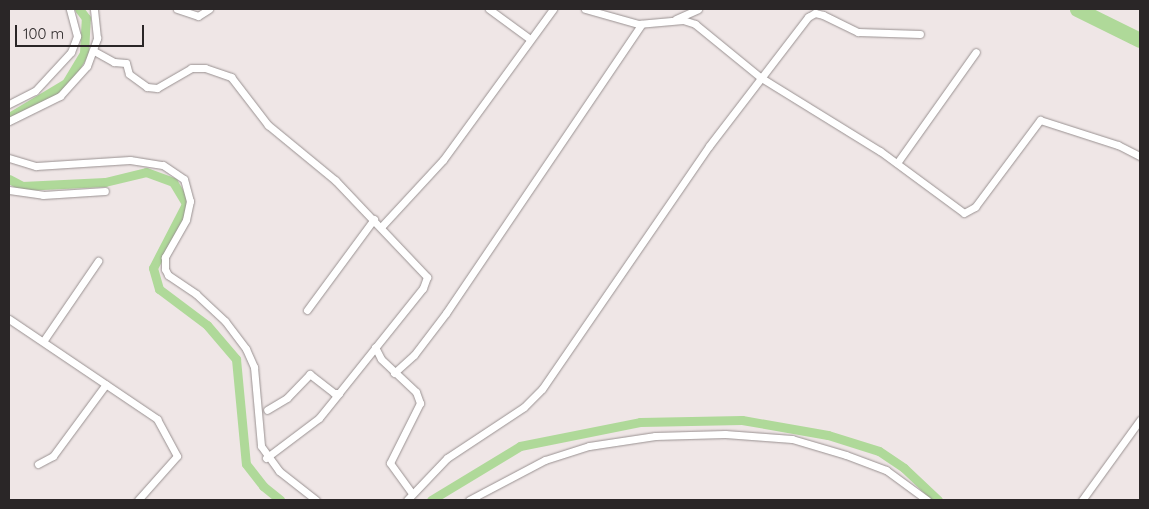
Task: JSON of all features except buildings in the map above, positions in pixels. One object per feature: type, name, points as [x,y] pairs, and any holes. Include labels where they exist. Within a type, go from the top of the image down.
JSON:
[{"type":"street","points":[[9,104],[35,91],[71,52],[77,36],[70,9]]},
{"type":"street","points":[[9,121],[60,96],[87,66],[94,51],[97,38],[94,9]]},
{"type":"street","points":[[177,9],[198,16],[208,9]]},
{"type":"street","points":[[489,9],[530,39]]},
{"type":"street","points":[[382,227],[443,160],[530,39],[554,9]]},
{"type":"street","points":[[585,9],[642,24],[673,21],[696,24],[760,77],[897,163],[964,213],[975,207],[1040,120],[1118,145],[1140,156]]},
{"type":"street","points":[[673,21],[698,9]]},
{"type":"street","points":[[407,500],[447,458],[524,407],[542,389],[760,77],[804,21],[817,10],[858,32],[920,34]]},
{"type":"street","points":[[394,373],[414,355],[446,313],[642,24]]},
{"type":"street","points":[[94,51],[114,62],[126,64],[129,74],[146,87],[157,88],[191,68],[205,68],[231,77],[268,125],[335,180],[382,227],[427,277],[423,288],[319,418],[266,458]]},
{"type":"street","points":[[897,163],[976,52]]},
{"type":"street","points":[[9,158],[36,166],[130,160],[163,165],[184,179],[188,188],[186,220],[165,257],[165,269],[168,275],[196,294],[225,321],[246,349],[254,367],[261,446],[266,458],[316,500]]},
{"type":"street","points":[[9,190],[43,195],[105,191]]},
{"type":"street","points":[[307,310],[374,219]]},
{"type":"street","points":[[44,340],[98,261]]},
{"type":"street","points":[[9,319],[44,340],[156,419],[176,456],[138,500]]},
{"type":"street","points":[[375,347],[394,373],[416,392],[420,403],[390,463],[412,493]]},
{"type":"street","points":[[267,410],[287,398],[310,374],[334,393],[340,393]]},
{"type":"street","points":[[38,464],[53,456],[106,384]]},
{"type":"street","points":[[1082,500],[1140,420]]},
{"type":"street","points":[[469,500],[504,478],[545,460],[589,446],[655,436],[725,434],[792,439],[846,455],[886,470],[927,500]]},
{"type":"waterway","points":[[9,117],[66,83],[84,53],[86,18],[79,9]]},
{"type":"waterway","points":[[1077,9],[1140,40]]},
{"type":"waterway","points":[[9,179],[22,186],[105,182],[146,172],[173,182],[186,204],[153,268],[159,289],[207,325],[236,359],[246,464],[263,486],[280,500]]},
{"type":"waterway","points":[[431,500],[520,446],[640,422],[742,420],[828,435],[879,451],[904,468],[938,500]]}]
